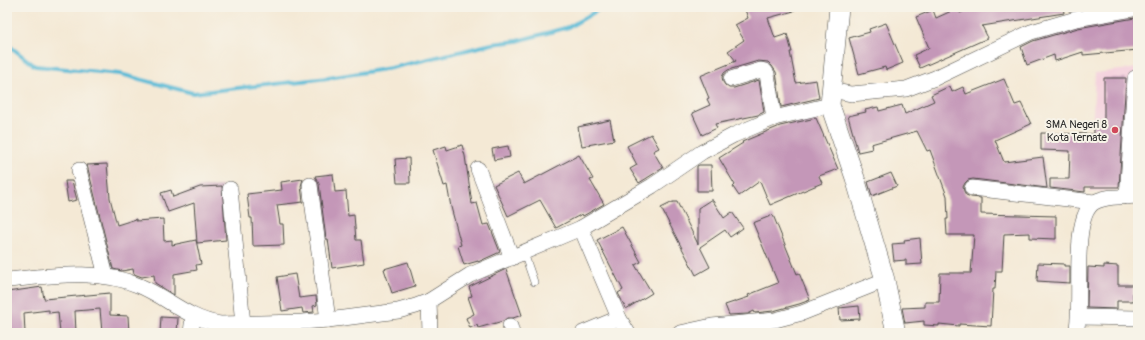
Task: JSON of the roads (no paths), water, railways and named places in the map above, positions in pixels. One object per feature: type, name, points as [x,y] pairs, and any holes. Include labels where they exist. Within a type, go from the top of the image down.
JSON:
[{"type":"street","points":[[839,7],[831,97],[885,280],[896,333]]},
{"type":"street","points":[[7,280],[37,277],[106,276],[141,286],[194,316],[220,324],[302,322],[398,311],[429,301],[470,275],[581,228],[652,186],[702,152],[734,135],[774,118],[831,97],[906,90],[1031,32],[1076,19],[1138,8]]},
{"type":"street","points":[[731,79],[761,70],[765,71],[767,74],[774,118]]},
{"type":"street","points":[[972,188],[1094,202],[1102,199],[1132,196],[1135,78]]},
{"type":"street","points":[[478,169],[518,255]]},
{"type":"street","points":[[79,170],[106,276]]},
{"type":"street","points":[[310,185],[328,320]]},
{"type":"street","points":[[230,189],[243,324]]},
{"type":"street","points":[[1076,333],[1078,317],[1081,228],[1085,215],[1094,202]]},
{"type":"street","points":[[581,228],[628,333]]},
{"type":"street","points":[[680,333],[712,326],[775,327],[802,313],[885,280]]},
{"type":"street","points":[[429,301],[430,333]]},
{"type":"street","points":[[191,333],[194,316]]},
{"type":"street","points":[[1078,317],[1138,318]]},
{"type":"street","points":[[583,333],[620,318]]},
{"type":"lane","points":[[518,255],[534,282]]},
{"type":"waterway","points":[[7,44],[35,66],[120,74],[193,93],[328,78],[391,68],[492,44],[517,41],[569,27],[603,7]]},
{"type":"place","name":"SMA Negeri 8 Kota Ternate","points":[[1115,130]]}]
